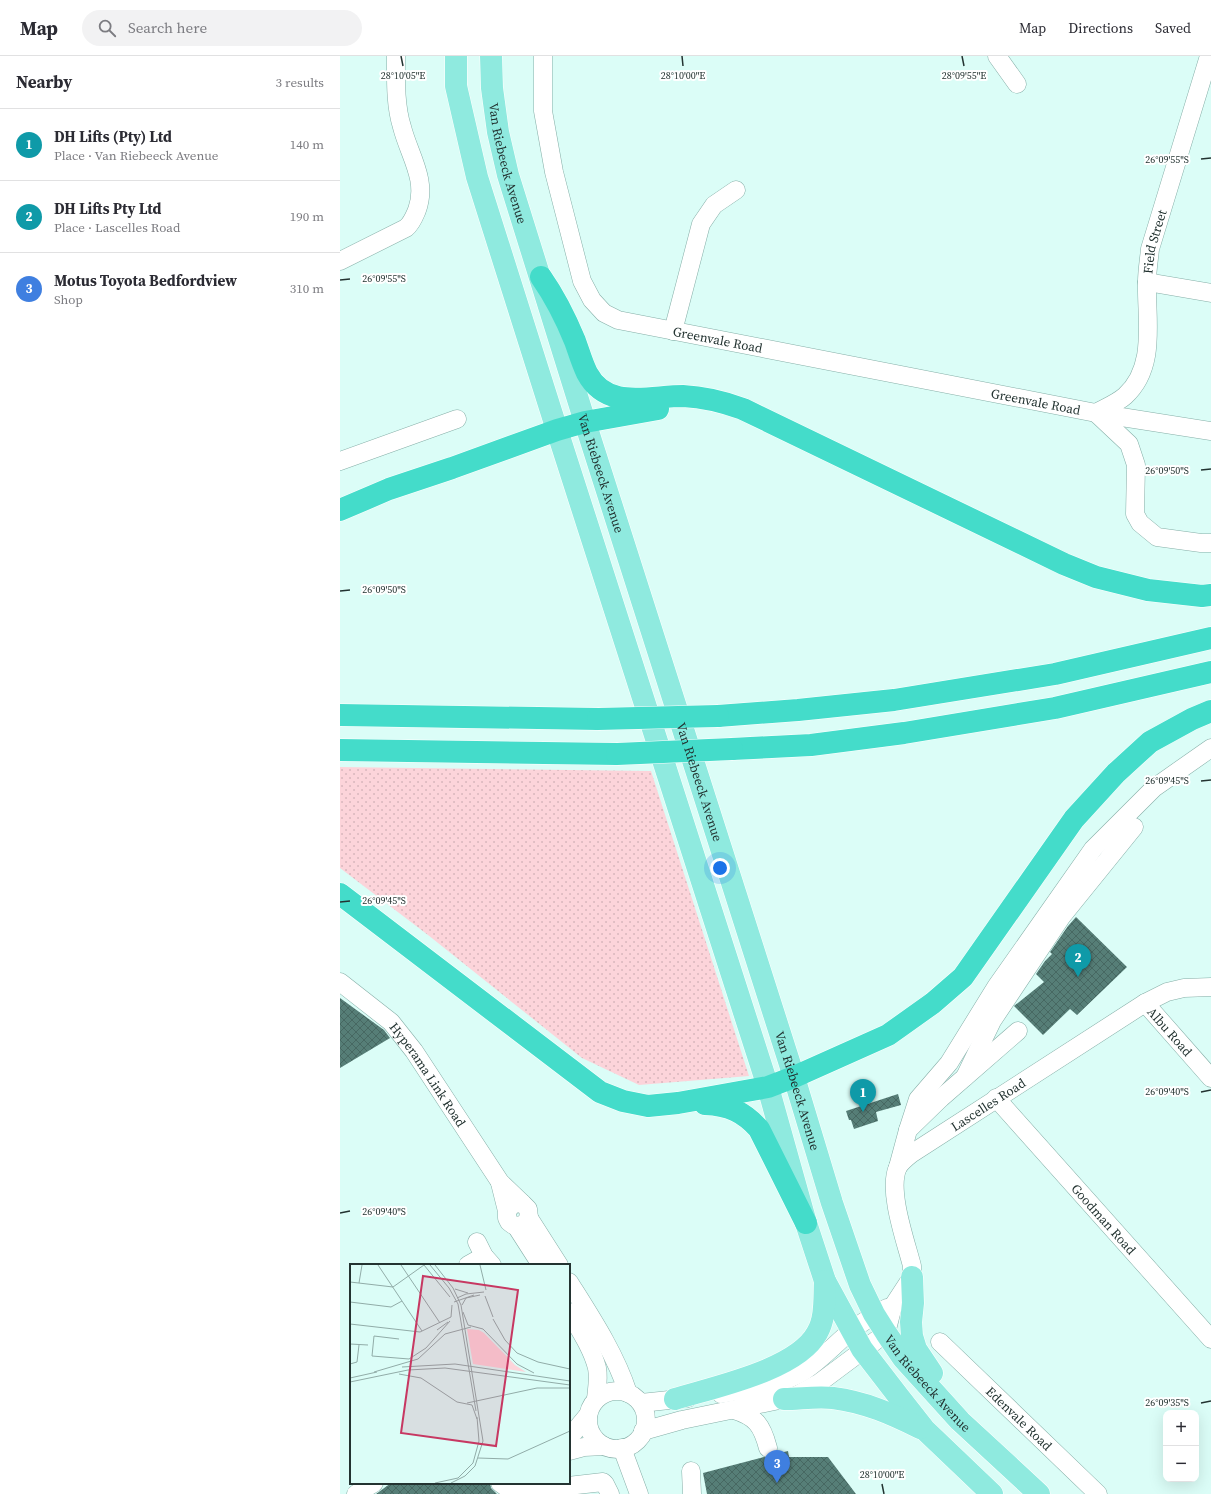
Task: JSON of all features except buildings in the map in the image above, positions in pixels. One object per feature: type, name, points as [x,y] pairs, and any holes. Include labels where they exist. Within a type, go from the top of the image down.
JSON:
[{"type":"highway","points":[[541,277],[553,294],[587,373],[597,387],[608,394],[633,400],[684,396],[726,403],[743,409],[1058,562],[1089,574],[1148,590],[1202,596],[1211,595]]},
{"type":"highway","points":[[340,510],[389,489],[556,430],[585,422],[676,406],[726,403]]},
{"type":"highway","points":[[340,715],[598,719],[718,716],[798,710],[894,700],[1055,674],[1211,638]]},
{"type":"highway","points":[[340,750],[617,754],[811,744],[927,729],[1055,708],[1211,672]]},
{"type":"highway","points":[[340,894],[600,1092],[635,1104],[648,1106],[678,1103],[768,1087],[794,1078],[888,1035],[933,1003],[963,977],[1074,819],[1116,773],[1150,742],[1192,718],[1211,711]]},
{"type":"highway","points":[[678,1103],[708,1104],[739,1111],[749,1118],[759,1129],[767,1143],[777,1167],[806,1223]]},
{"type":"main road","points":[[456,56],[456,86],[477,177],[556,430],[768,1087],[806,1223],[825,1281],[862,1350],[925,1430],[992,1494]]},
{"type":"main road","name":"Van Riebeeck Avenue","points":[[491,56],[492,88],[498,132],[508,175],[794,1078],[832,1203],[860,1285],[884,1310],[886,1333],[903,1358],[960,1421],[1039,1494]]},
{"type":"main road","points":[[912,1277],[913,1303],[911,1322],[912,1336],[916,1349],[940,1385],[960,1421]]},
{"type":"main road","points":[[675,1399],[758,1374],[798,1354],[808,1345],[818,1332],[822,1318],[825,1281]]},
{"type":"main road","points":[[781,1400],[832,1398],[858,1403],[890,1413],[925,1430]]},
{"type":"street","points":[[340,261],[406,228],[412,223],[420,200],[420,179],[401,126],[399,114],[396,56]]},
{"type":"street","name":"Greenvale Road","points":[[544,56],[543,110],[554,172],[582,281],[592,300],[604,313],[618,320],[1096,413],[1211,431]]},
{"type":"street","points":[[997,56],[1016,84]]},
{"type":"street","name":"Field Street","points":[[1096,413],[1125,396],[1136,381],[1144,366],[1148,339],[1147,282],[1150,249],[1209,56]]},
{"type":"street","points":[[673,330],[701,224],[714,205],[736,190]]},
{"type":"street","points":[[1147,282],[1211,292]]},
{"type":"street","name":"Greenvale Road","points":[[1096,413],[1129,444],[1136,465],[1135,514],[1140,522],[1157,537],[1211,543]]},
{"type":"street","points":[[340,461],[457,419]]},
{"type":"street","points":[[604,1446],[596,1440],[591,1433],[588,1424],[590,1406],[603,1394],[611,1391],[619,1391],[634,1398],[675,1399],[711,1396],[748,1389],[782,1380],[803,1371],[851,1331],[884,1310],[912,1277],[912,1266],[894,1195],[894,1184],[908,1130],[918,1099],[950,1063],[996,987],[1093,849],[1154,788],[1211,748]]},
{"type":"street","points":[[965,1077],[992,1021],[1057,922],[1134,827]]},
{"type":"street","name":"Hyperama Link Road","points":[[340,982],[391,1022],[414,1050],[500,1182],[519,1214],[541,1264]]},
{"type":"street","name":"Lascelles Road","points":[[898,1168],[911,1154],[1145,1003],[1167,992],[1184,988],[1211,987]]},
{"type":"street","name":"Albu Road","points":[[1145,1003],[1211,1078]]},
{"type":"street","points":[[908,1130],[941,1098],[1018,1030]]},
{"type":"street","name":"Goodman Road","points":[[996,1098],[1211,1339]]},
{"type":"street","name":"Hyperama Link Road","points":[[519,1214],[558,1264]]},
{"type":"street","points":[[469,1264],[484,1254]]},
{"type":"street","points":[[570,1284],[646,1417],[643,1431],[638,1439],[631,1445],[622,1448],[604,1446],[584,1447],[570,1451]]},
{"type":"street","points":[[570,1314],[580,1330],[597,1368],[598,1382],[596,1399]]},
{"type":"street","points":[[643,1431],[682,1420],[781,1400],[799,1394],[819,1383],[886,1333]]},
{"type":"street","name":"Edenvale Road","points":[[940,1342],[1098,1494]]},
{"type":"street","points":[[734,1410],[754,1419],[759,1425],[766,1443],[770,1415],[774,1405],[781,1400]]},
{"type":"street","points":[[570,1435],[588,1415]]},
{"type":"street","points":[[622,1448],[639,1494]]},
{"type":"street","points":[[690,1471],[692,1494]]},
{"type":"street","points":[[501,1484],[516,1492],[600,1482],[605,1484],[610,1494]]},
{"type":"street","points":[[356,1494],[372,1484]]},
{"type":"shaded area","points":[[340,767],[651,771],[749,1076],[639,1085],[582,1058],[428,935],[340,868]]},
{"type":"place","name":"DH Lifts Pty Ltd","points":[[1078,977]]},
{"type":"place","name":"DH Lifts (Pty) Ltd","points":[[863,1112]]},
{"type":"place","name":"Motus Toyota Bedfordview","points":[[777,1483]]}]
